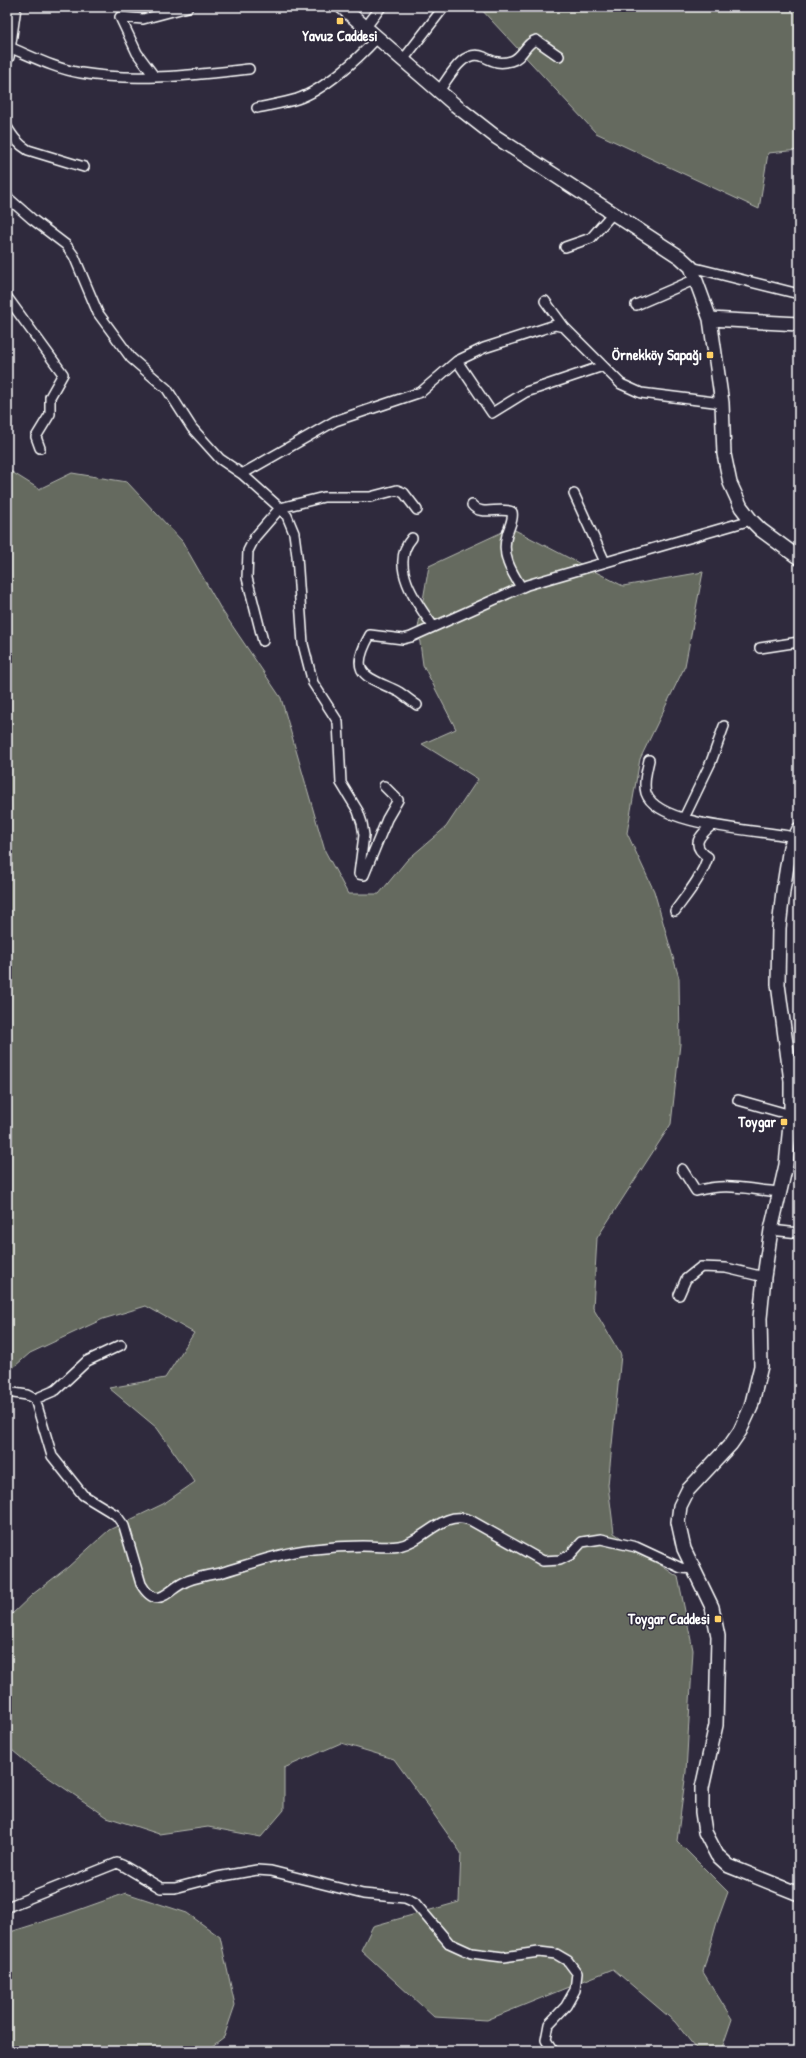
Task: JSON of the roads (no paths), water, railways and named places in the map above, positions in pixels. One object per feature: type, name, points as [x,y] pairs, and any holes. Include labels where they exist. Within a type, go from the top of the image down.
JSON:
[{"type":"main road","points":[[8,52],[14,7]]},
{"type":"main road","points":[[342,7],[439,91],[496,136],[680,257],[693,273],[710,319],[722,402],[724,454],[727,473],[735,496],[751,520],[799,558]]},
{"type":"main road","points":[[710,319],[799,324]]},
{"type":"main road","points":[[796,833],[790,847],[783,891],[779,928],[778,984],[791,1081],[793,1119],[788,1157],[771,1230],[764,1277],[760,1318],[761,1366],[751,1406],[740,1431],[731,1444],[691,1487],[680,1506],[679,1532],[684,1549],[712,1607],[718,1636],[716,1725],[702,1788],[702,1812],[705,1832],[717,1855],[729,1866],[799,1894]]},
{"type":"street","points":[[154,76],[137,53],[120,17],[143,19],[188,7]]},
{"type":"street","points":[[366,27],[380,7]]},
{"type":"street","points":[[403,60],[444,7]]},
{"type":"street","points":[[257,108],[298,98],[332,79],[360,56],[377,38]]},
{"type":"street","points":[[439,91],[462,60],[468,56],[478,55],[493,62],[512,61],[520,58],[532,41],[536,40],[559,56]]},
{"type":"street","points":[[8,52],[62,69],[81,73],[113,76],[154,76],[249,70]]},
{"type":"street","points":[[7,127],[20,146],[28,150],[84,166]]},
{"type":"street","points":[[7,197],[32,219],[66,245],[80,267],[98,313],[131,358],[168,389],[192,428],[220,459],[242,474],[287,516],[294,533],[297,556],[303,644],[313,683],[338,722],[341,783],[358,811],[362,823],[364,835],[359,874],[364,875],[387,819],[398,800],[384,786]]},
{"type":"street","points":[[565,247],[591,238],[613,213]]},
{"type":"street","points":[[636,305],[693,273],[799,294]]},
{"type":"street","points":[[7,297],[63,374],[50,396],[50,414],[36,437],[40,448]]},
{"type":"street","points":[[546,301],[564,327],[621,384],[642,393],[722,402]]},
{"type":"street","points":[[242,474],[335,421],[421,392],[457,361],[484,348],[555,325],[564,327]]},
{"type":"street","points":[[457,361],[492,413],[526,392],[603,366]]},
{"type":"street","points":[[263,641],[247,578],[248,551],[255,537],[280,508],[324,496],[370,497],[397,490],[404,493],[417,510]]},
{"type":"street","points":[[574,494],[605,562]]},
{"type":"street","points":[[472,505],[475,509],[482,511],[507,509],[512,512],[513,516],[506,536],[505,556],[513,574],[522,587]]},
{"type":"street","points":[[417,705],[400,693],[370,679],[363,673],[359,659],[370,635],[403,639],[522,587],[751,520]]},
{"type":"street","points":[[412,538],[407,544],[404,553],[403,568],[416,601],[433,626]]},
{"type":"street","points":[[760,648],[799,642]]},
{"type":"street","points":[[684,818],[711,762],[724,726]]},
{"type":"street","points":[[650,760],[645,782],[646,793],[666,812],[712,826],[796,833]]},
{"type":"street","points":[[675,911],[697,883],[708,857],[702,853],[698,839],[712,826]]},
{"type":"street","points":[[738,1100],[793,1119]]},
{"type":"street","points":[[682,1169],[696,1191],[715,1186],[735,1186],[781,1192]]},
{"type":"street","points":[[771,1230],[799,1233]]},
{"type":"street","points":[[679,1295],[686,1279],[701,1267],[726,1268],[764,1277]]},
{"type":"street","points":[[35,1400],[56,1390],[87,1361],[121,1345]]},
{"type":"street","points":[[7,1392],[27,1395],[35,1400],[52,1456],[83,1495],[120,1519],[124,1526],[141,1584],[154,1598],[163,1598],[187,1581],[299,1550],[347,1546],[391,1547],[407,1544],[422,1537],[444,1521],[457,1517],[470,1520],[543,1561],[560,1560],[570,1555],[582,1542],[601,1538],[636,1547],[681,1568],[694,1569]]},
{"type":"street","points":[[7,1906],[116,1863],[161,1888],[176,1888],[217,1877],[257,1870],[271,1871],[363,1894],[405,1898],[414,1902],[448,1943],[471,1953],[503,1957],[539,1952],[556,1954],[568,1961],[577,1973],[574,1990],[566,2006],[549,2024],[546,2040],[553,2051]]},
{"type":"place","name":"Yavuz Caddesi","points":[[340,21]]},
{"type":"place","name":"Örnekköy Sapağı","points":[[710,355]]},
{"type":"place","name":"Toygar","points":[[784,1122]]},
{"type":"place","name":"Toygar Caddesi","points":[[718,1619]]}]
